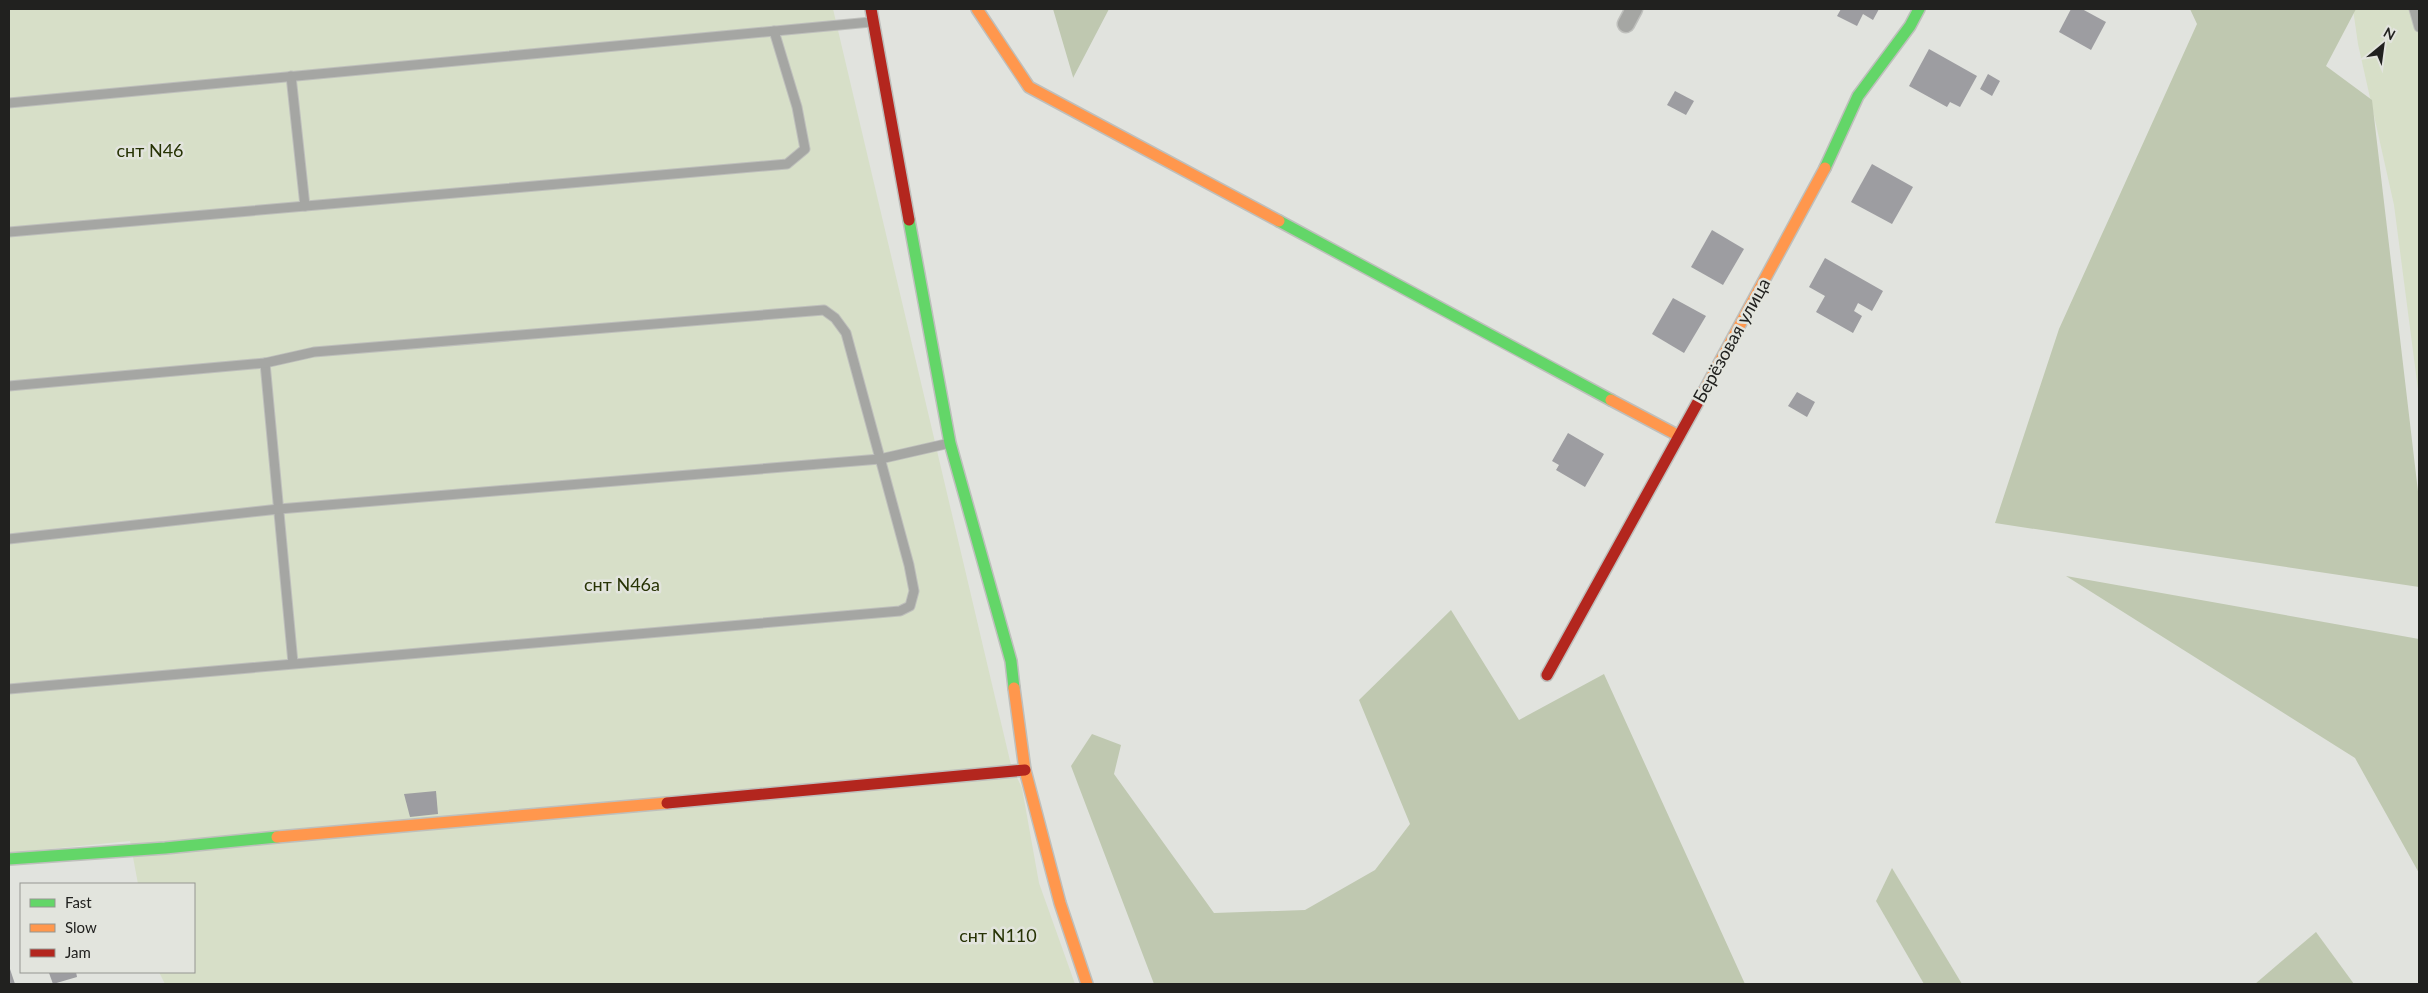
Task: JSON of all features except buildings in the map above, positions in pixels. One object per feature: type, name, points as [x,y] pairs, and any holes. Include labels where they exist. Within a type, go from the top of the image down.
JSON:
[{"type":"street","points":[[870,9],[924,292],[950,443],[1011,661],[1026,770],[1060,903],[1087,984]]},
{"type":"street","points":[[977,9],[1029,87],[1679,436]]},
{"type":"street","points":[[1626,24],[1634,9]]},
{"type":"street","name":"Берёзовая улица","points":[[1547,675],[1838,145],[1858,96],[1910,26],[1919,9]]},
{"type":"street","points":[[9,859],[166,848],[352,829],[562,813],[1026,770]]},
{"type":"lane","points":[[2414,9],[2419,27]]},
{"type":"lane","points":[[9,103],[871,22]]},
{"type":"lane","points":[[9,232],[787,164],[805,149],[797,107],[774,31]]},
{"type":"lane","points":[[291,76],[305,206]]},
{"type":"lane","points":[[9,386],[265,363],[314,352],[824,310],[835,318],[846,333],[909,565],[914,591],[910,606],[900,612],[9,689]]},
{"type":"lane","points":[[265,363],[293,663]]},
{"type":"lane","points":[[9,539],[280,509],[880,459],[950,443]]},
{"type":"green space","name":"снт N46а","points":[[9,9],[833,9],[1011,765],[1022,788],[1039,883],[1075,984],[165,984],[160,973],[195,973],[195,883],[138,883],[130,841],[9,853]]},
{"type":"green space","points":[[1053,9],[1109,9],[1073,78],[1073,77]]},
{"type":"green space","points":[[2190,9],[2356,9],[2326,66],[2372,100],[2419,500],[2419,587],[1995,523],[2059,329],[2197,24]]},
{"type":"green space","points":[[2353,9],[2419,9],[2419,397],[2394,205],[2358,44]]},
{"type":"green space","points":[[2066,576],[2419,639],[2419,873],[2355,758]]},
{"type":"green space","points":[[1451,610],[1519,720],[1604,674],[1745,984],[1154,984],[1071,766],[1092,734],[1121,745],[1114,774],[1214,913],[1305,910],[1375,870],[1410,824],[1359,700]]},
{"type":"green space","points":[[1892,868],[1962,984],[1924,984],[1876,901]]},
{"type":"green space","points":[[2316,932],[2354,984],[2255,984]]},
{"type":"traffic: fast","points":[[1825,168],[1858,96],[1910,26],[1919,9]]},
{"type":"traffic: fast","points":[[909,220],[950,443],[1011,661],[1014,688]]},
{"type":"traffic: fast","points":[[1279,221],[1611,400]]},
{"type":"traffic: fast","points":[[9,859],[165,848],[277,837]]},
{"type":"traffic: slow","points":[[977,9],[1029,87],[1279,221]]},
{"type":"traffic: slow","points":[[1704,391],[1825,168]]},
{"type":"traffic: slow","points":[[1611,400],[1679,436]]},
{"type":"traffic: slow","points":[[1014,688],[1025,770],[1060,903],[1087,984]]},
{"type":"traffic: slow","points":[[277,837],[667,803]]},
{"type":"traffic: jam","points":[[871,9],[909,220]]},
{"type":"traffic: jam","points":[[1547,675],[1704,391]]},
{"type":"traffic: jam","points":[[667,803],[1025,770]]},
{"type":"park label","name":"снт N46","points":[[150,150]]},
{"type":"park label","name":"снт N110","points":[[998,935]]}]
